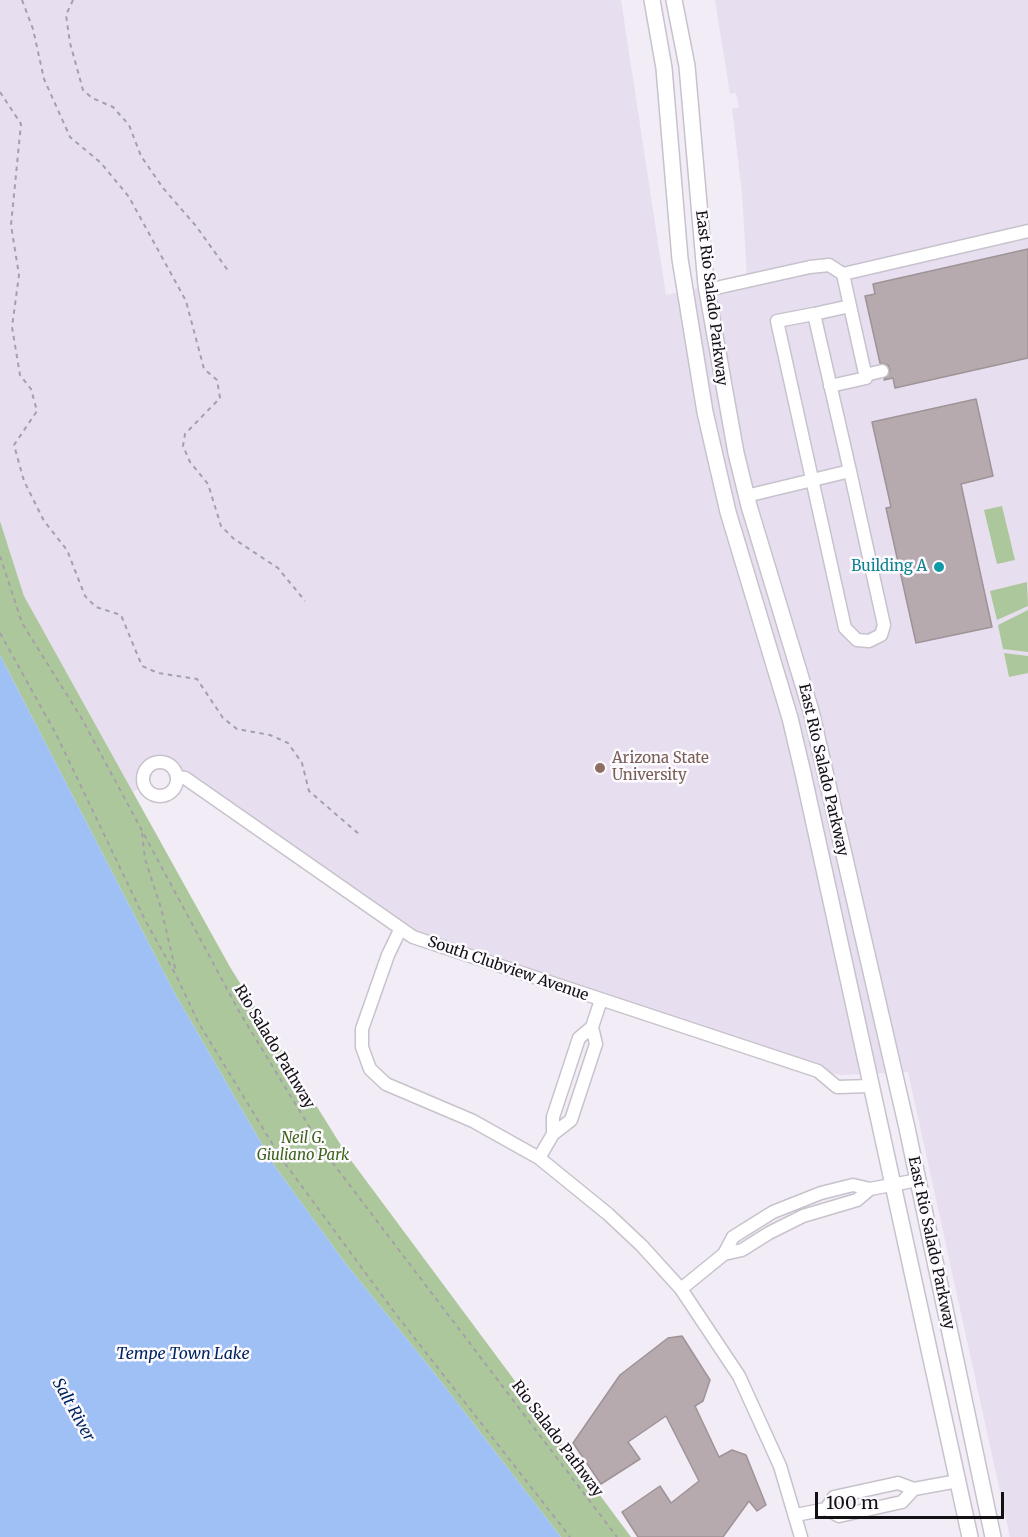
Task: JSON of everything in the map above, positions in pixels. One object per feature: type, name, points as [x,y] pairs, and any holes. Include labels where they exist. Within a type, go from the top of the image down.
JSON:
[{"type":"main road","name":"East Rio Salado Parkway","points":[[652,0],[664,68],[680,259],[705,412],[731,522],[790,718],[970,1537]]},
{"type":"main road","name":"East Rio Salado Parkway","points":[[675,0],[687,66],[707,290],[725,404],[746,496],[811,711],[918,1180],[993,1537]]},
{"type":"street","points":[[707,290],[810,267],[829,266],[843,274],[1028,231]]},
{"type":"street","points":[[830,386],[866,378],[843,274]]},
{"type":"street","points":[[814,314],[884,625],[881,635],[869,641],[857,640],[845,628],[777,321],[850,306]]},
{"type":"street","points":[[865,375],[882,372]]},
{"type":"street","points":[[746,496],[850,471]]},
{"type":"street","name":"South Clubview Avenue","points":[[177,777],[185,778],[413,937],[818,1071],[837,1087],[871,1086]]},
{"type":"street","points":[[400,930],[388,955],[362,1029],[362,1047],[370,1069],[386,1084],[473,1121],[539,1158],[608,1214],[681,1289],[739,1376],[780,1466],[801,1537]]},
{"type":"street","points":[[553,1134],[553,1117],[579,1038],[592,1027],[601,1000]]},
{"type":"street","points":[[539,1158],[553,1134],[571,1120],[596,1044],[592,1027]]},
{"type":"street","points":[[681,1289],[724,1254],[742,1250],[803,1216],[857,1200],[870,1189],[918,1180]]},
{"type":"street","points":[[826,1509],[834,1497],[898,1483],[914,1489],[958,1481]]},
{"type":"street","points":[[796,1515],[826,1509],[839,1516],[902,1502],[914,1489]]},
{"type":"path","points":[[22,0],[33,29],[44,79],[70,136],[101,163],[129,197],[186,301],[204,369],[217,380],[220,398],[185,434],[183,446],[190,462],[208,484],[221,526],[234,539],[278,568],[305,601]]},
{"type":"path","points":[[73,0],[66,15],[70,43],[83,90],[92,98],[113,107],[129,124],[141,156],[163,188],[196,226],[229,272]]},
{"type":"path","points":[[0,92],[21,124],[11,225],[19,275],[12,327],[20,375],[31,389],[37,411],[14,445],[24,482],[44,520],[67,550],[78,573],[85,596],[96,607],[122,615],[141,666],[159,673],[197,678],[224,718],[237,729],[270,735],[288,743],[302,763],[309,791],[360,835]]},
{"type":"path","name":"Rio Salado Pathway","points":[[0,556],[22,623],[82,719],[240,1013],[326,1154],[579,1484],[617,1537]]},
{"type":"path","points":[[0,633],[56,734],[146,922],[176,975],[198,1022],[281,1158],[396,1312],[570,1537]]},
{"type":"path","points":[[142,830],[141,842],[164,919],[176,975]]},
{"type":"shaded area","name":"Arizona State University","points":[[0,0],[621,0],[666,295],[747,278],[742,193],[732,109],[739,107],[736,93],[730,94],[715,0],[1028,0],[1028,1537],[1010,1537],[908,1072],[842,1075],[818,1071],[413,937],[167,763],[150,765],[144,775],[144,786],[133,792],[24,596],[0,521]]},
{"type":"green space","points":[[1002,506],[1015,560],[997,564],[984,510]]},
{"type":"green space","name":"Neil G. Giuliano Park","points":[[0,521],[24,596],[230,967],[347,1155],[631,1537],[561,1537],[432,1370],[346,1264],[274,1165],[174,992],[0,655]]},
{"type":"green space","points":[[1027,582],[1028,606],[997,620],[990,591]]},
{"type":"green space","points":[[1028,610],[1028,652],[1003,649],[998,625]]},
{"type":"green space","points":[[1004,653],[1028,656],[1028,673],[1009,677]]},
{"type":"water","name":"Tempe Town Lake","points":[[0,655],[174,992],[274,1165],[346,1264],[432,1370],[561,1537],[0,1537]]},
{"type":"building","points":[[1028,249],[1028,358],[895,388],[893,378],[884,380],[890,370],[888,365],[880,363],[865,296],[875,294],[873,284]]},
{"type":"building","name":"Building A","points":[[976,399],[993,476],[961,484],[992,627],[916,643],[886,508],[891,507],[872,422]]},
{"type":"building","points":[[682,1336],[710,1380],[703,1401],[695,1406],[719,1457],[732,1450],[746,1455],[766,1505],[757,1511],[749,1501],[723,1537],[638,1537],[622,1512],[660,1486],[671,1503],[699,1481],[666,1416],[628,1442],[640,1459],[601,1484],[573,1443],[620,1375],[668,1338]]},
{"type":"place","name":"Building A","points":[[939,567]]},
{"type":"place","name":"Arizona State University","points":[[600,768]]},
{"type":"water label","name":"Salt River","points":[[73,1410]]}]
